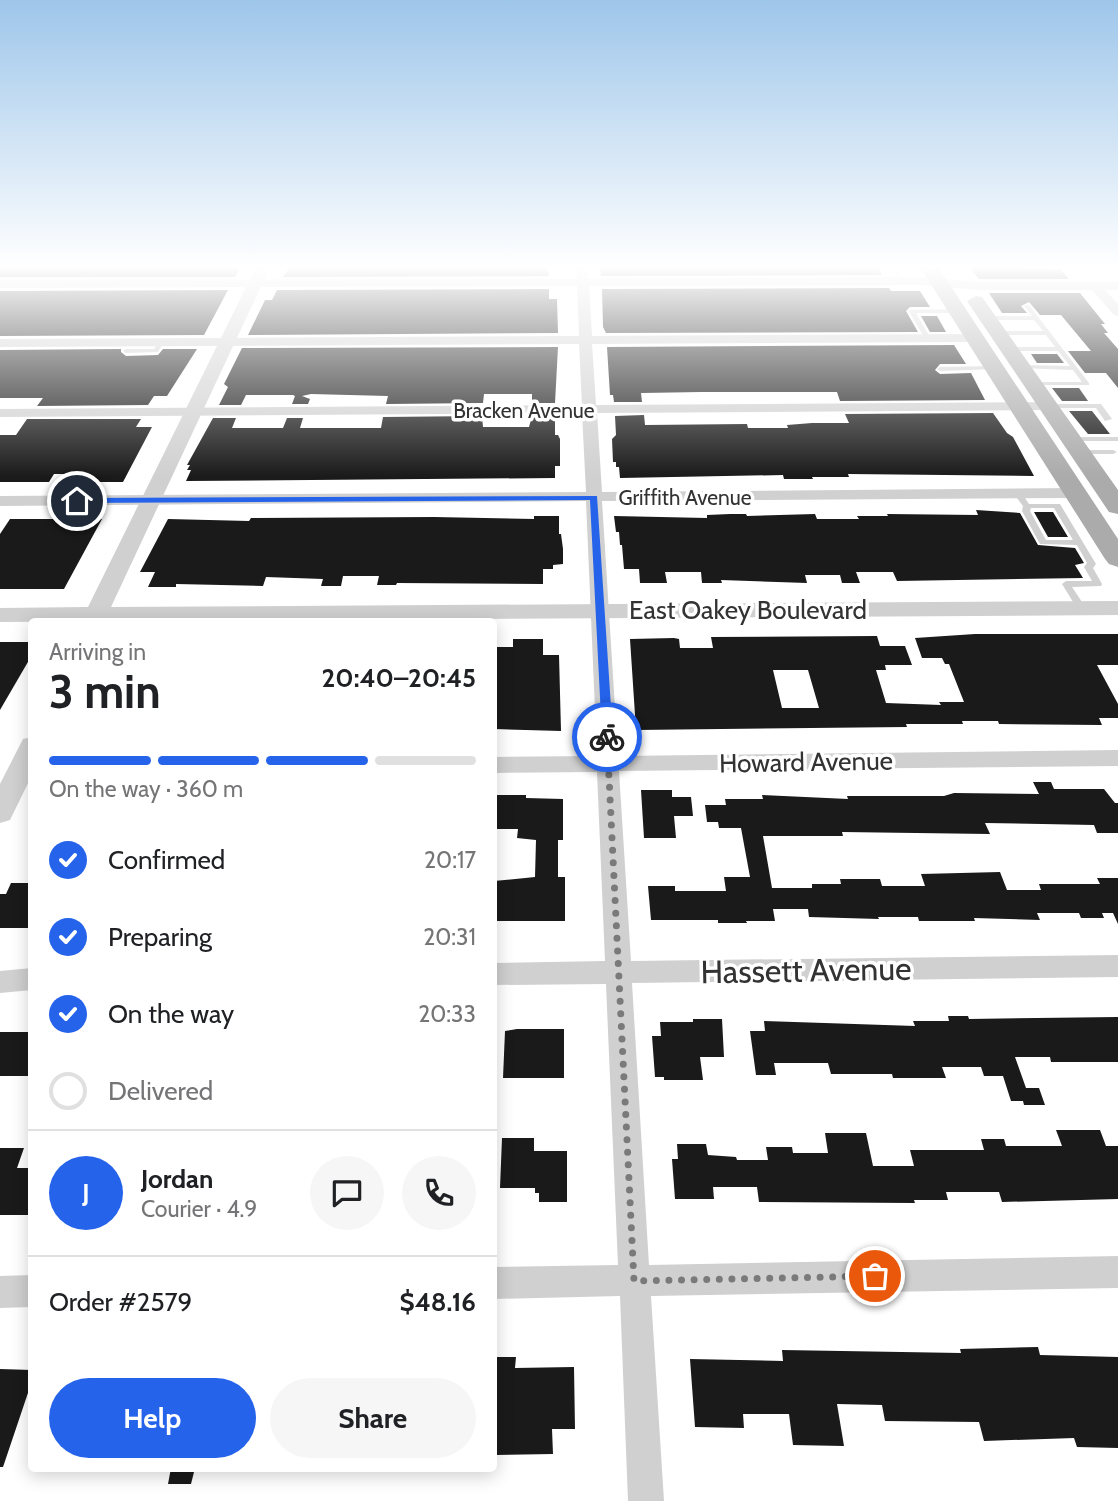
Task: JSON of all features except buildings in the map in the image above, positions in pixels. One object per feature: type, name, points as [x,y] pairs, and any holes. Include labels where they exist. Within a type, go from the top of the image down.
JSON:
[{"type":"main road","points":[[1001,337],[1075,446],[1105,482],[1118,507]]},
{"type":"main road","points":[[975,338],[1075,493],[1097,546]]},
{"type":"street","points":[[94,618],[229,337]]},
{"type":"street","points":[[0,343],[975,338]]},
{"type":"street","points":[[586,340],[646,1501]]},
{"type":"street","name":"Bracken Avenue","points":[[0,412],[1048,406]]},
{"type":"street","name":"Griffith Avenue","points":[[0,501],[594,497],[1022,500],[1075,493]]},
{"type":"street","name":"East Oakey Boulevard","points":[[0,615],[94,618],[600,610],[1118,608]]},
{"type":"street","points":[[0,812],[28,753]]},
{"type":"street","name":"Howard Avenue","points":[[497,765],[1118,758]]},
{"type":"street","name":"Hassett Avenue","points":[[497,974],[1118,966]]},
{"type":"street","points":[[0,982],[28,979]]},
{"type":"street","points":[[497,1283],[1118,1272]]},
{"type":"street","points":[[0,1292],[28,1291]]},
{"type":"lane","points":[[1014,337],[1060,349]]},
{"type":"lane","points":[[1027,375],[1087,384],[1050,337]]},
{"type":"lane","points":[[126,351],[156,351],[162,342]]},
{"type":"lane","points":[[940,369],[994,368]]},
{"type":"lane","points":[[1027,375],[1074,368]]},
{"type":"lane","points":[[1048,406],[1098,406],[1118,437],[1075,446]]},
{"type":"lane","points":[[1075,446],[1113,452]]},
{"type":"lane","points":[[1022,500],[1057,506],[1069,527],[1097,546],[1043,542],[1022,500]]},
{"type":"lane","points":[[1069,527],[1097,546]]},
{"type":"lane","points":[[1081,608],[1066,584],[1098,584],[1088,567],[1092,564],[1097,546]]},
{"type":"way so far","points":[[607,737],[634,1281],[875,1276]]},
{"type":"route","points":[[77,501],[594,497],[607,737]]}]
